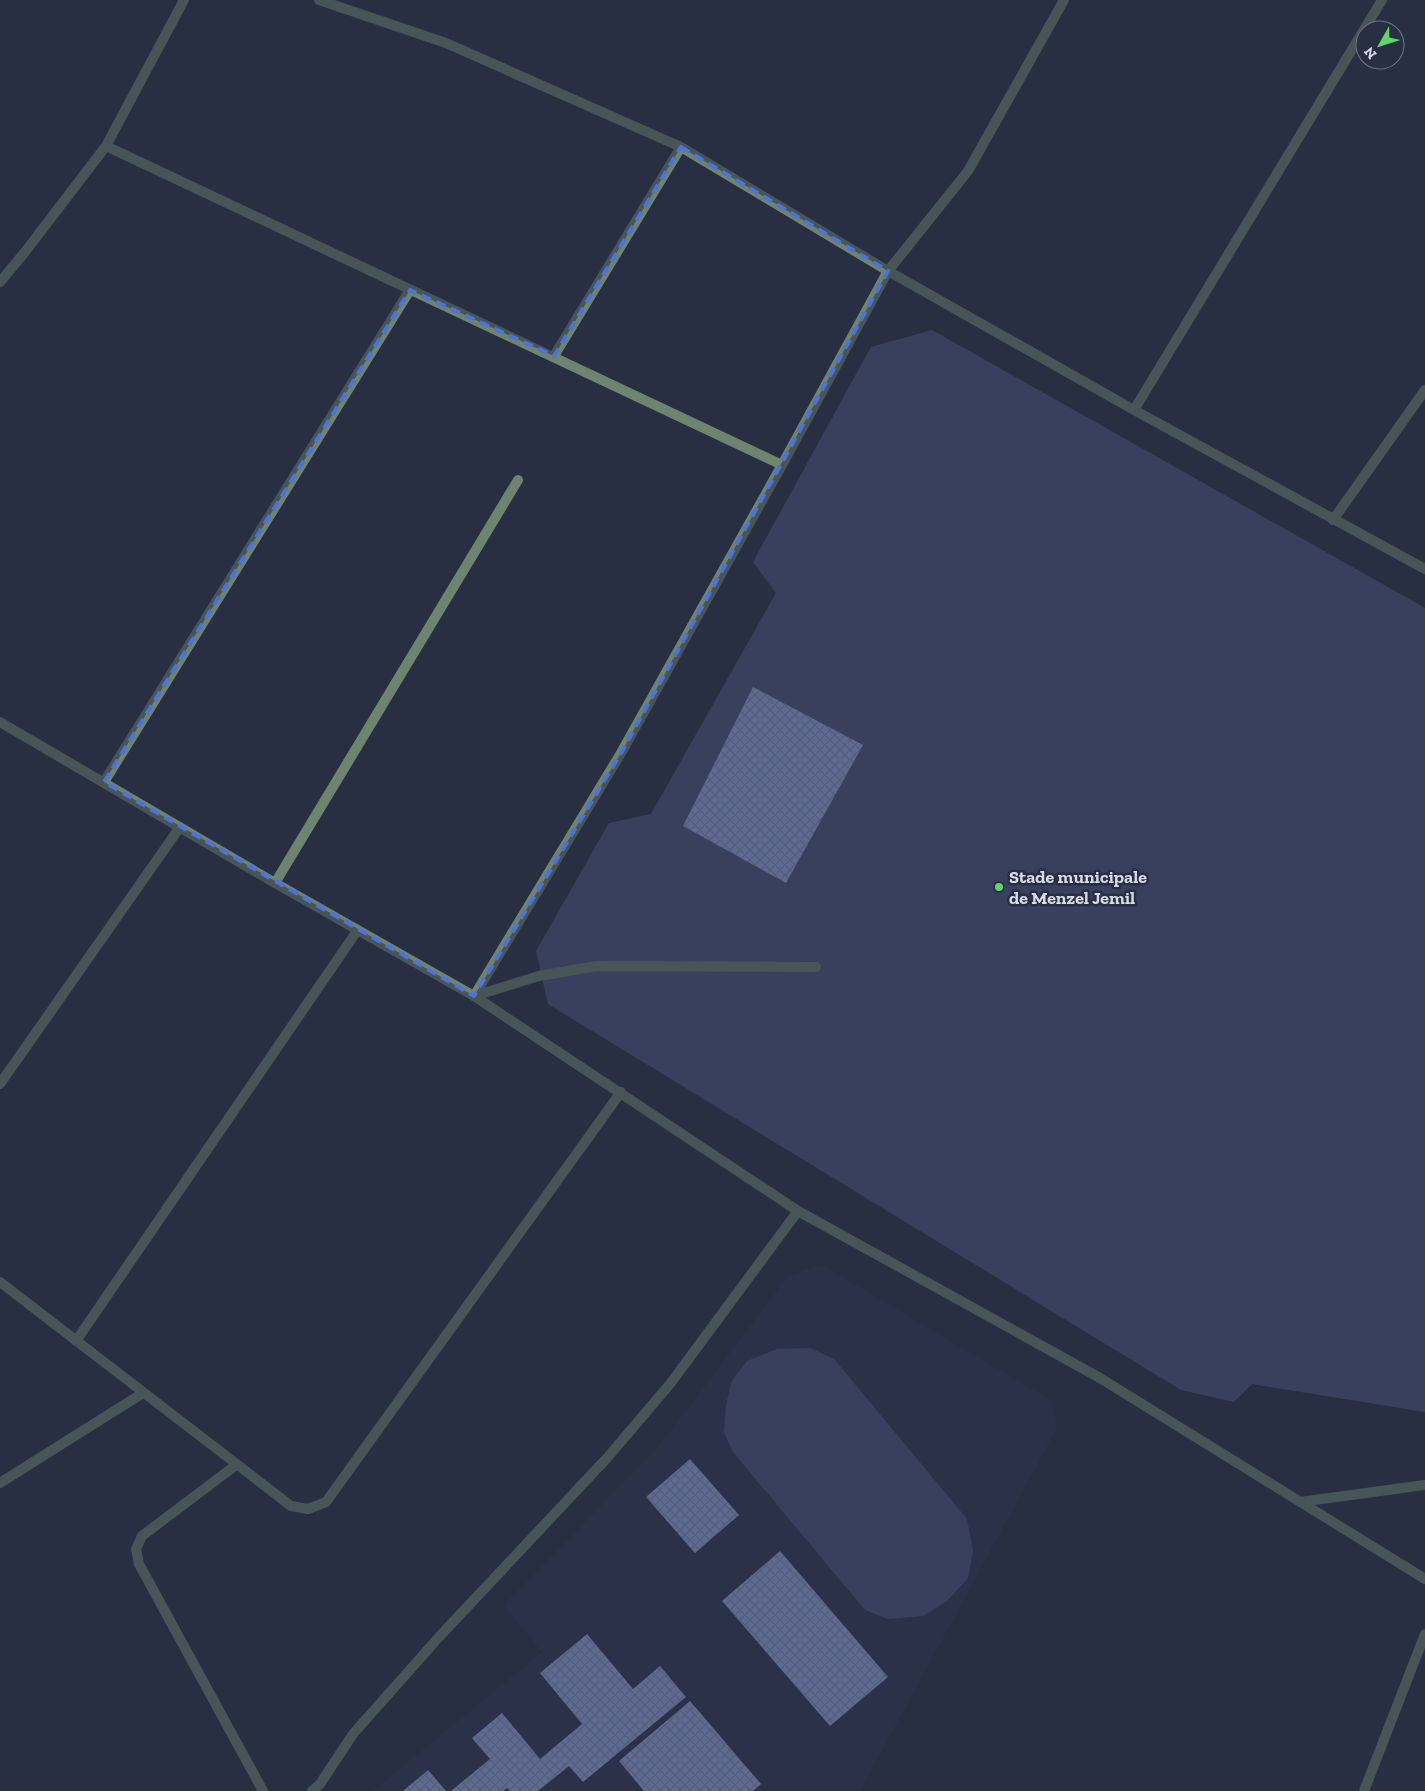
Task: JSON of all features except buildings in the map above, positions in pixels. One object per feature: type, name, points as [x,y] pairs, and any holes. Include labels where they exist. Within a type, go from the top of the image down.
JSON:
[{"type":"street","points":[[0,282],[106,146],[184,0]]},
{"type":"street","points":[[319,0],[446,43],[681,147],[888,271],[1134,410],[1425,570]]},
{"type":"street","points":[[474,996],[621,753],[888,271],[968,171],[1064,0]]},
{"type":"street","points":[[1134,410],[1382,0]]},
{"type":"street","points":[[106,146],[782,465]]},
{"type":"street","points":[[554,356],[681,147]]},
{"type":"street","points":[[104,782],[410,290]]},
{"type":"street","points":[[1333,520],[1425,390]]},
{"type":"street","points":[[275,883],[518,480]]},
{"type":"street","points":[[0,722],[358,931],[474,996],[798,1211],[1100,1378],[1425,1579]]},
{"type":"street","points":[[0,1084],[180,827]]},
{"type":"street","points":[[76,1341],[358,931]]},
{"type":"street","points":[[474,996],[539,976],[597,966],[816,967]]},
{"type":"street","points":[[0,1282],[291,1506],[308,1509],[326,1502],[620,1092]]},
{"type":"street","points":[[312,1791],[320,1784],[353,1734],[439,1637],[607,1458],[664,1391],[798,1211]]},
{"type":"street","points":[[0,1483],[143,1393]]},
{"type":"street","points":[[236,1465],[142,1536],[136,1549],[139,1564],[263,1791]]},
{"type":"street","points":[[1300,1502],[1425,1485]]},
{"type":"street","points":[[1364,1791],[1425,1634]]},
{"type":"highlighted area","points":[[681,147],[888,271],[621,753],[474,996],[104,782],[410,290],[554,356]]},
{"type":"shaded area","name":"Stade municipale de Menzel Jemil","points":[[932,330],[1425,608],[1425,1412],[1252,1384],[1234,1402],[1181,1390],[548,1004],[536,951],[609,823],[651,814],[776,593],[753,562],[871,347]]},
{"type":"shaded area","points":[[820,1264],[1052,1401],[1057,1428],[860,1791],[373,1791],[542,1652],[504,1605],[656,1450],[787,1278]]},
{"type":"shaded area","points":[[810,1348],[834,1359],[967,1519],[973,1551],[968,1578],[947,1601],[923,1616],[888,1619],[865,1610],[732,1451],[724,1432],[726,1406],[731,1382],[747,1361],[777,1349]]},
{"type":"place","name":"Stade municipale de Menzel Jemil","points":[[999,887]]}]
